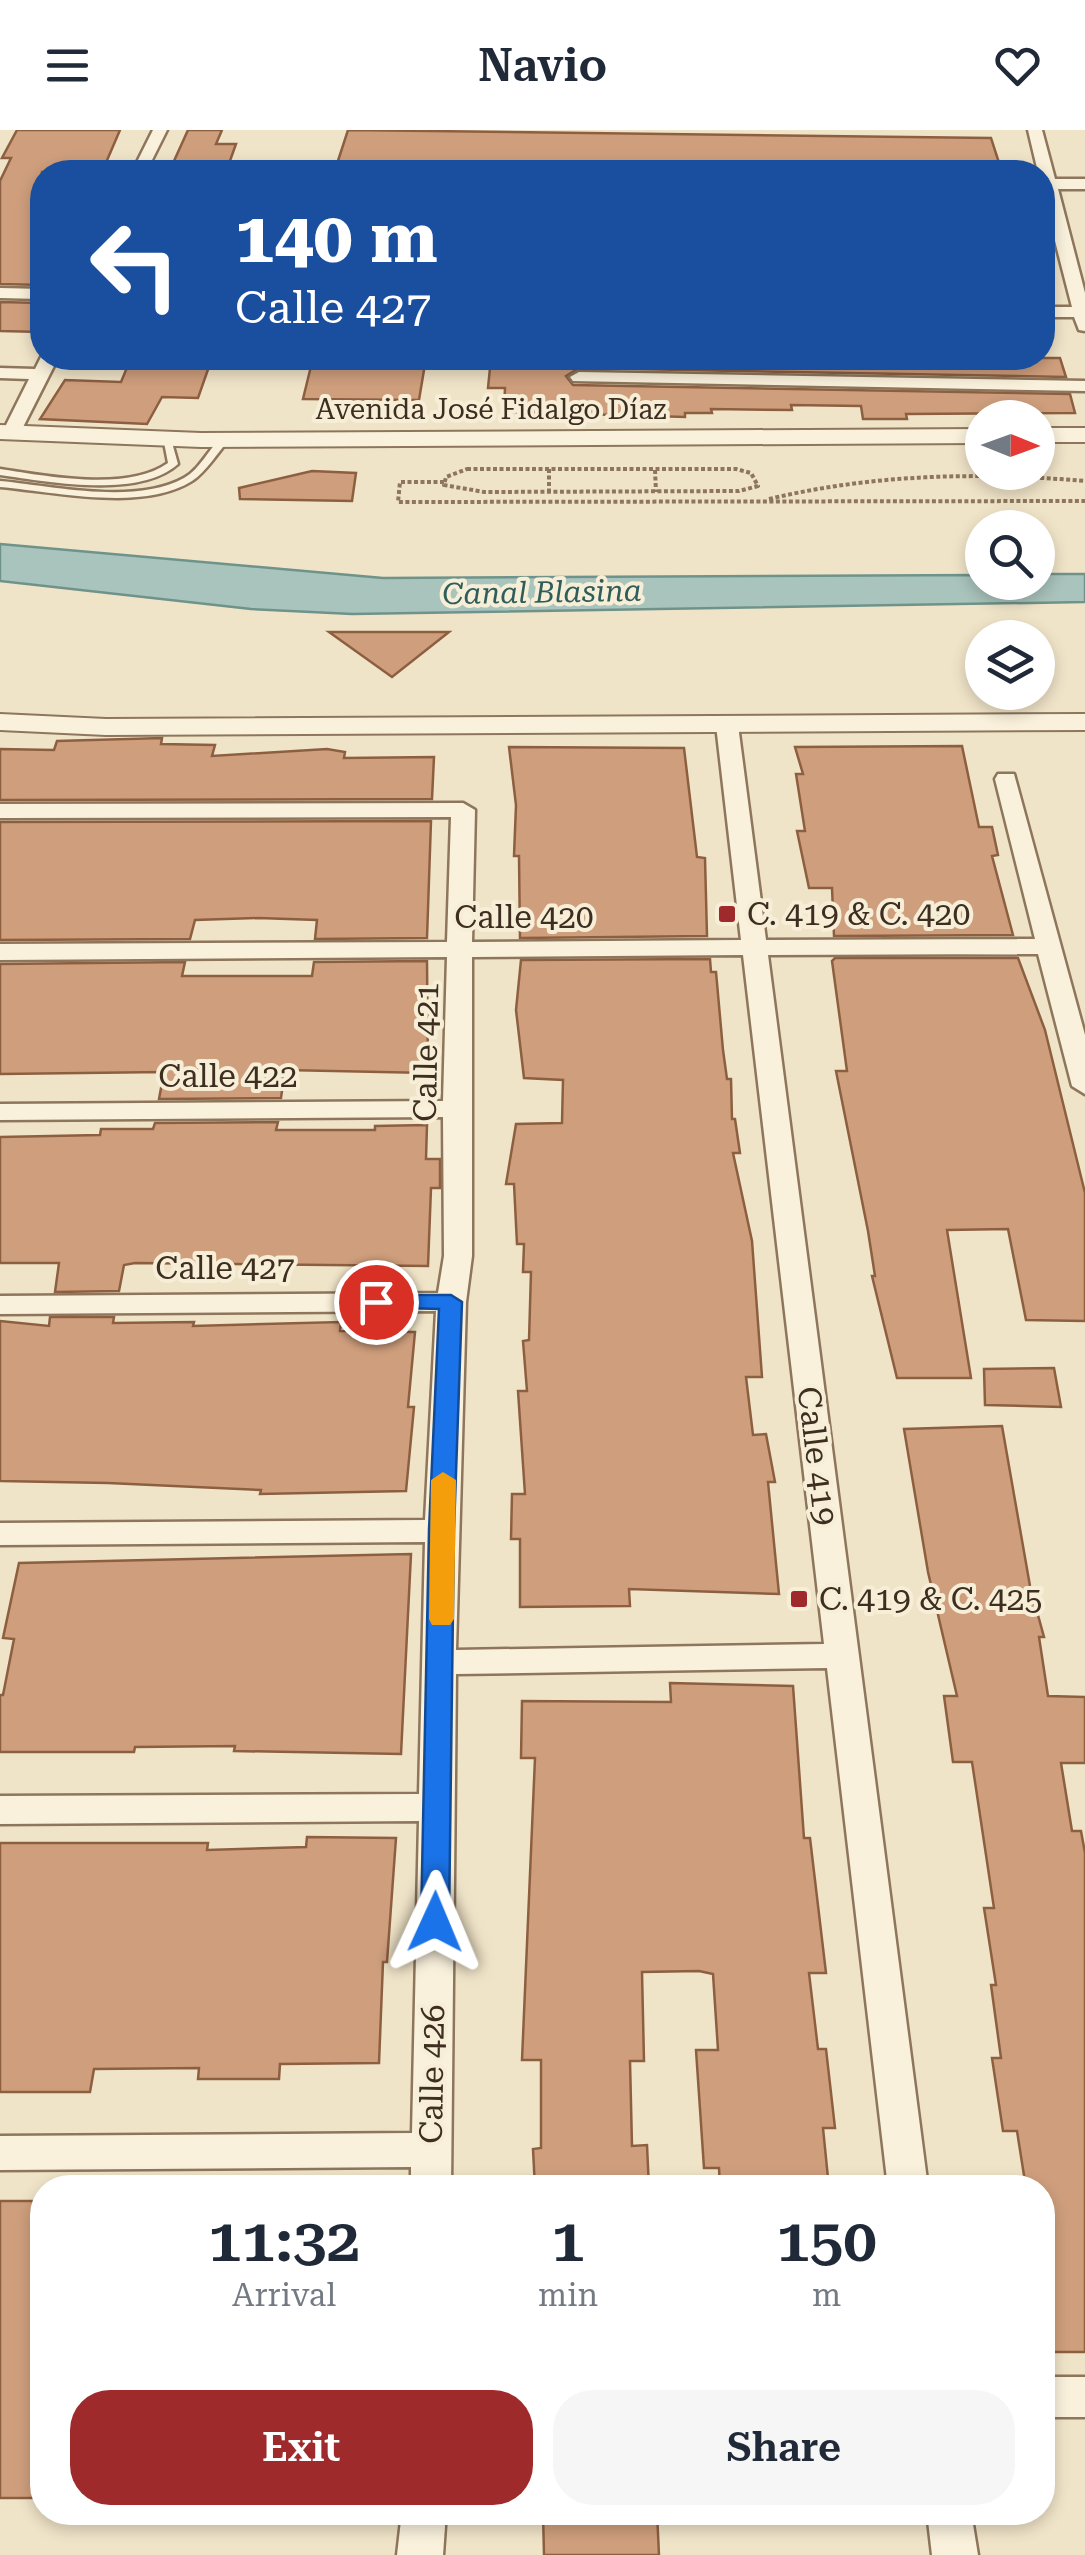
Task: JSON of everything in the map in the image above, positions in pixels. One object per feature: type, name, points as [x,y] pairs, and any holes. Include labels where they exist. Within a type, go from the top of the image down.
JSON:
[{"type":"street","points":[[145,160],[160,130]]},
{"type":"street","points":[[1014,130],[1034,130],[1043,160]]},
{"type":"street","points":[[1055,184],[1085,184]]},
{"type":"street","points":[[1055,201],[1083,319],[1055,314]]},
{"type":"street","points":[[0,293],[30,294]]},
{"type":"street","points":[[0,373],[30,368]]},
{"type":"street","points":[[6,433],[44,370]]},
{"type":"street","points":[[578,376],[1085,386]]},
{"type":"street","name":"Avenida José Fidalgo Díaz","points":[[6,433],[224,440],[965,436]]},
{"type":"street","points":[[1055,435],[1085,435]]},
{"type":"street","points":[[0,722],[106,727],[1085,722]]},
{"type":"street","name":"Calle 419","points":[[727,725],[906,2175]]},
{"type":"street","points":[[1006,779],[1085,1086]]},
{"type":"street","name":"Calle 421","points":[[0,811],[463,810],[456,1110],[458,1256],[451,1302]]},
{"type":"street","name":"Calle 420","points":[[0,952],[1048,946]]},
{"type":"street","name":"Calle 422","points":[[0,1112],[456,1110]]},
{"type":"street","name":"Calle 427","points":[[0,1305],[451,1302]]},
{"type":"street","name":"Calle 426","points":[[431,2169],[442,1530],[451,1302]]},
{"type":"street","points":[[0,1534],[442,1530]]},
{"type":"street","points":[[441,1662],[842,1656]]},
{"type":"street","points":[[0,1810],[437,1807]]},
{"type":"street","points":[[0,2154],[431,2169]]},
{"type":"street","points":[[1055,2397],[1085,2397]]},
{"type":"street","points":[[420,2555],[423,2525]]},
{"type":"street","points":[[951,2525],[955,2555]]},
{"type":"lane","points":[[0,472],[139,481],[166,473],[173,464],[166,439]]},
{"type":"lane","points":[[0,484],[118,492],[170,488],[191,479],[208,454],[224,440]]},
{"type":"path","points":[[467,469],[655,470],[736,470],[751,473],[758,486],[740,492],[465,492],[444,485],[446,477],[467,469]]},
{"type":"path","points":[[548,492],[550,470]]},
{"type":"path","points":[[655,470],[656,492]]},
{"type":"path","points":[[759,501],[806,488],[903,477],[996,475],[1085,480]]},
{"type":"path","points":[[444,482],[400,482],[398,502],[1085,501]]},
{"type":"water","name":"Canal Blasina","points":[[0,544],[383,578],[965,575],[965,600],[1055,600],[1055,574],[1085,574],[1085,602],[352,614],[251,609],[0,581]]},
{"type":"building","points":[[17,130],[120,130],[107,160],[30,160],[30,285],[0,284],[0,181],[11,158],[2,158]]},
{"type":"building","points":[[188,130],[222,130],[216,144],[236,144],[230,160],[174,160]]},
{"type":"building","points":[[348,130],[991,138],[998,160],[338,160]]},
{"type":"building","points":[[0,302],[30,303],[30,332],[0,331]]},
{"type":"building","points":[[1055,358],[1060,358],[1066,377],[687,370],[1055,370]]},
{"type":"building","points":[[126,370],[208,370],[198,398],[162,397],[147,424],[40,419],[65,380],[121,382]]},
{"type":"building","points":[[310,370],[424,370],[419,400],[303,399]]},
{"type":"building","points":[[490,370],[576,370],[566,376],[573,385],[1070,394],[1075,413],[1055,413],[1055,400],[965,400],[965,414],[906,414],[907,419],[863,419],[861,406],[711,409],[712,413],[685,413],[685,417],[504,412],[505,388],[488,388]]},
{"type":"building","points":[[312,471],[356,473],[352,501],[240,499],[239,488]]},
{"type":"building","points":[[329,632],[449,632],[392,677]]},
{"type":"building","points":[[162,738],[161,744],[215,745],[212,756],[327,749],[345,752],[344,758],[434,757],[432,799],[0,800],[0,749],[54,750],[57,741]]},
{"type":"building","points":[[962,746],[979,827],[992,827],[998,855],[992,856],[1013,935],[834,936],[832,888],[809,888],[797,831],[805,831],[796,774],[803,774],[795,747]]},
{"type":"building","points":[[509,747],[684,748],[697,857],[705,858],[707,936],[520,938],[519,856],[514,856],[516,805]]},
{"type":"building","points":[[431,821],[427,938],[315,939],[317,920],[258,918],[195,920],[190,939],[0,940],[0,822]]},
{"type":"building","points":[[1018,958],[1045,1030],[1085,1193],[1085,1321],[1026,1320],[1008,1229],[947,1230],[971,1378],[897,1378],[872,1276],[868,1231],[836,1071],[847,1071],[832,961]]},
{"type":"building","points":[[710,959],[711,972],[716,972],[727,1079],[731,1079],[732,1119],[740,1153],[733,1153],[752,1241],[762,1377],[746,1377],[753,1435],[766,1434],[775,1482],[768,1482],[779,1594],[629,1589],[630,1606],[520,1607],[520,1539],[511,1539],[512,1494],[525,1494],[518,1391],[527,1391],[523,1341],[529,1340],[531,1272],[523,1272],[524,1244],[517,1244],[514,1184],[506,1184],[516,1124],[562,1123],[563,1080],[524,1078],[516,1010],[521,960]]},
{"type":"building","points":[[427,961],[428,1073],[285,1070],[281,1098],[159,1099],[164,1072],[0,1074],[0,964],[185,962],[182,976],[312,976],[314,962]]},
{"type":"building","points":[[278,1122],[276,1130],[375,1130],[375,1126],[427,1125],[426,1159],[440,1159],[440,1188],[431,1188],[428,1266],[135,1263],[124,1265],[119,1291],[55,1292],[59,1263],[0,1263],[0,1137],[100,1135],[101,1129],[153,1129],[155,1123]]},
{"type":"building","points":[[50,1317],[114,1317],[113,1323],[194,1322],[193,1326],[341,1322],[340,1331],[415,1332],[408,1407],[414,1407],[406,1491],[260,1494],[261,1490],[0,1481],[0,1321],[49,1326]]},
{"type":"building","points":[[1054,1368],[1061,1407],[985,1405],[984,1369]]},
{"type":"building","points":[[1002,1426],[1030,1586],[1044,1637],[1039,1637],[1048,1696],[1085,1697],[1085,1763],[1061,1763],[1072,1831],[1081,1831],[1085,1853],[1085,2352],[1055,2352],[1055,2175],[1024,2175],[1017,2131],[1003,2131],[992,2058],[1001,2058],[991,1985],[996,1985],[984,1908],[994,1908],[972,1762],[953,1762],[944,1696],[957,1696],[928,1572],[904,1429]]},
{"type":"building","points":[[411,1554],[401,1754],[234,1751],[235,1746],[135,1747],[134,1752],[0,1752],[0,1695],[14,1639],[3,1638],[19,1563]]},
{"type":"building","points":[[670,1683],[793,1686],[804,1838],[810,1838],[826,1973],[809,1973],[818,2049],[826,2049],[835,2128],[823,2128],[828,2175],[719,2175],[719,2168],[704,2168],[696,2050],[718,2050],[713,1974],[699,1971],[642,1972],[644,2061],[630,2061],[632,2146],[647,2145],[648,2175],[534,2175],[533,2149],[541,2148],[541,2060],[522,2060],[535,1758],[521,1758],[522,1701],[671,1702]]},
{"type":"building","points":[[307,1837],[396,1838],[387,1962],[383,1962],[379,2063],[280,2064],[279,2079],[198,2079],[199,2068],[94,2069],[90,2092],[0,2092],[0,1843],[208,1843],[207,1850],[306,1847]]},
{"type":"building","points":[[0,2201],[30,2201],[30,2498],[0,2498]]},
{"type":"building","points":[[543,2525],[658,2525],[659,2555],[544,2555]]},
{"type":"slow traffic","points":[[441,1619],[443,1480]]},
{"type":"place","name":"C. 419 & C. 420","points":[[727,914]]},
{"type":"place","name":"C. 419 & C. 425","points":[[799,1599]]},
{"type":"route","points":[[376,1302],[451,1302],[442,1530],[435,1922]]}]
